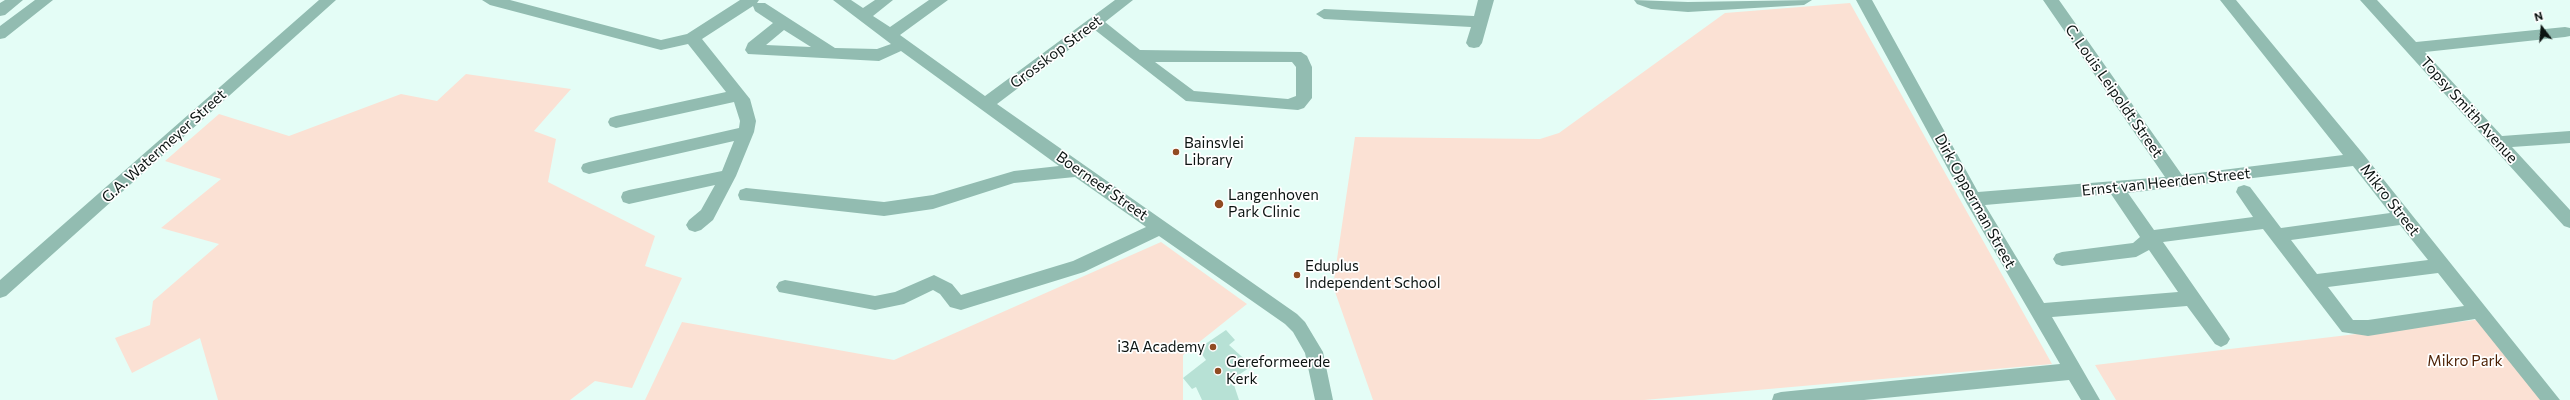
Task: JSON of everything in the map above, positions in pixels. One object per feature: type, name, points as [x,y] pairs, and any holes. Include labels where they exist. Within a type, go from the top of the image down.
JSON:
[{"type":"street","points":[[0,11],[12,0]]},
{"type":"street","points":[[0,34],[45,0]]},
{"type":"street","name":"G.A. Watermeyer Street","points":[[0,291],[328,0]]},
{"type":"street","points":[[490,0],[661,45],[692,38],[756,4],[832,54]]},
{"type":"street","name":"Boerneef Street","points":[[841,0],[891,34],[1078,170],[1291,319],[1300,327],[1314,352],[1324,400]]},
{"type":"street","points":[[864,15],[885,0]]},
{"type":"street","points":[[891,34],[940,0]]},
{"type":"street","name":"Grosskop Street","points":[[987,103],[1125,0]]},
{"type":"street","points":[[1642,0],[1651,4],[1688,7],[1762,1],[1804,0]]},
{"type":"street","name":"Dirk Opperman Street","points":[[1864,0],[1973,199],[2091,400]]},
{"type":"street","name":"C. Louis Leipoldt Street","points":[[2050,0],[2178,182]]},
{"type":"street","name":"Mikro Street","points":[[2228,0],[2358,159],[2441,266],[2551,400]]},
{"type":"street","name":"Topsy Smith Avenue","points":[[2368,0],[2570,221]]},
{"type":"street","points":[[1474,43],[1484,1]]},
{"type":"street","points":[[1324,14],[1479,22]]},
{"type":"street","points":[[784,22],[753,47],[753,50],[880,56],[904,44]]},
{"type":"street","points":[[1095,22],[1137,56],[1192,98],[1288,105],[1298,104],[1304,98],[1304,67],[1301,60],[1295,56],[1137,56]]},
{"type":"street","points":[[2412,48],[2565,32]]},
{"type":"street","points":[[692,38],[737,95],[747,112],[746,132],[728,176],[707,215],[695,225]]},
{"type":"street","points":[[616,122],[737,95]]},
{"type":"street","points":[[589,168],[746,132]]},
{"type":"street","points":[[2497,142],[2570,137]]},
{"type":"street","name":"Ernst van Heerden Street","points":[[1973,199],[2178,182],[2358,159]]},
{"type":"street","points":[[746,195],[884,209],[933,202],[1014,177],[1078,170]]},
{"type":"street","points":[[629,198],[728,176]]},
{"type":"street","points":[[2116,188],[2221,339]]},
{"type":"street","points":[[2244,192],[2344,324],[2351,328],[2368,328],[2478,311]]},
{"type":"street","points":[[2277,235],[2405,218]]},
{"type":"street","points":[[2062,259],[2136,250],[2142,248],[2151,238],[2266,222]]},
{"type":"street","points":[[785,287],[875,303],[898,299],[934,282],[946,289],[956,302],[961,303],[1078,267],[1124,247],[1161,227]]},
{"type":"street","points":[[2312,282],[2441,266]]},
{"type":"street","points":[[2038,311],[2192,298]]},
{"type":"street","points":[[1781,400],[1812,399],[2075,371]]},
{"type":"green space","points":[[1850,3],[2052,364],[1644,400],[1373,400],[1333,286],[1355,137],[1540,139],[1559,133],[1725,13]]},
{"type":"green space","points":[[466,74],[571,89],[534,131],[556,139],[548,182],[655,236],[645,266],[682,278],[632,388],[595,381],[570,400],[218,400],[200,338],[132,373],[115,338],[150,325],[153,301],[219,244],[161,228],[221,179],[165,161],[219,114],[289,136],[401,94],[437,101]]},
{"type":"green space","points":[[1161,242],[1247,304],[1183,355],[1183,400],[645,400],[682,322],[894,360]]},
{"type":"green space","name":"Mikro Park","points":[[2483,319],[2548,400],[2116,400],[2095,365]]},
{"type":"building","name":"Gereformeerde Kerk","points":[[1226,330],[1235,340],[1229,345],[1252,366],[1237,376],[1242,384],[1234,385],[1239,400],[1202,400],[1196,387],[1192,389],[1183,378],[1206,360],[1198,349]]},
{"type":"place","name":"Bainsvlei Library","points":[[1176,152]]},
{"type":"place","name":"Langenhoven Park Clinic","points":[[1219,204]]},
{"type":"place","name":"Eduplus Independent School","points":[[1297,275]]},
{"type":"place","name":"i3A Academy","points":[[1213,347]]},
{"type":"place","name":"Gereformeerde Kerk","points":[[1218,371]]}]
